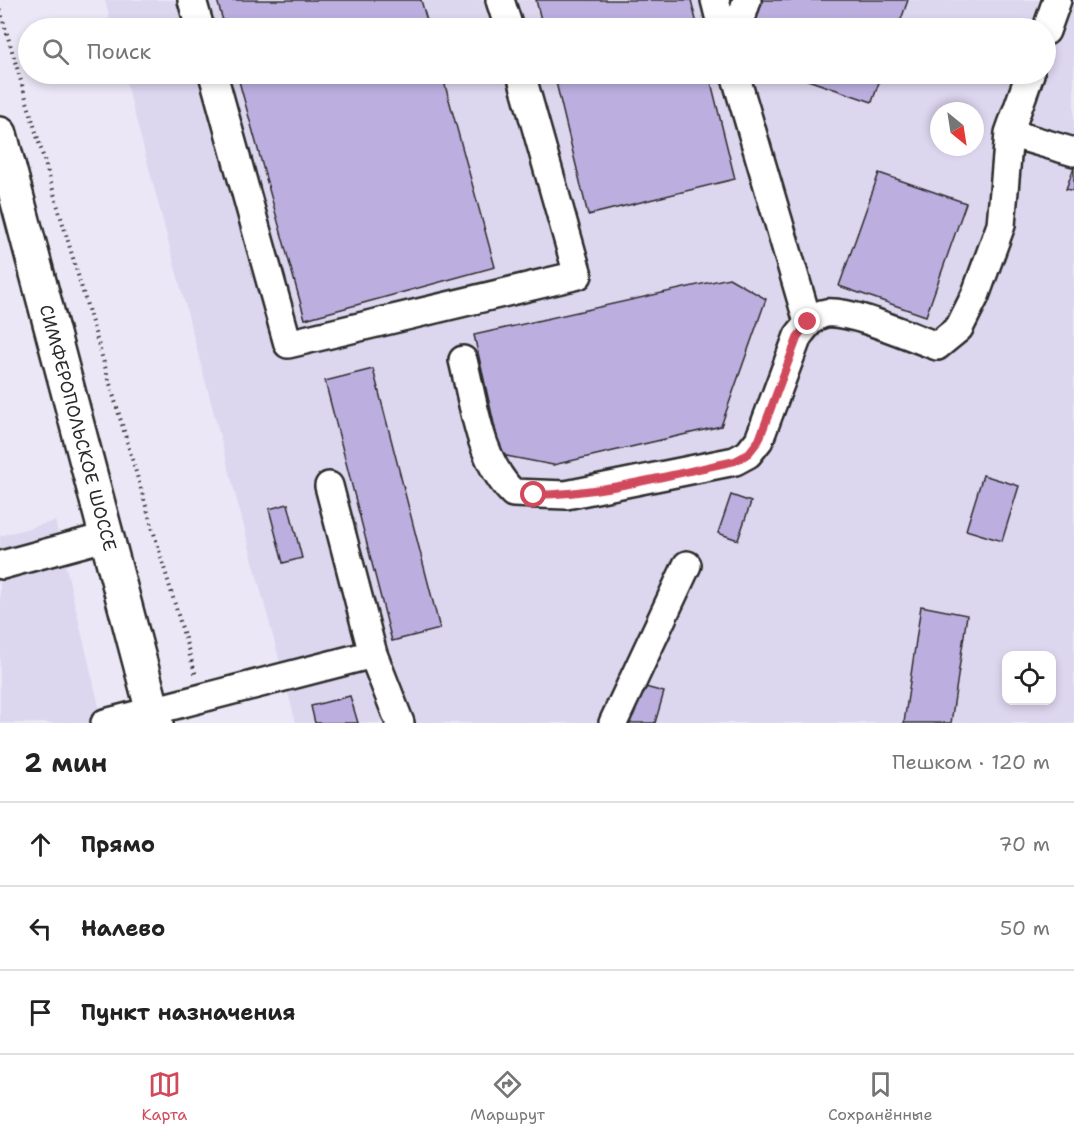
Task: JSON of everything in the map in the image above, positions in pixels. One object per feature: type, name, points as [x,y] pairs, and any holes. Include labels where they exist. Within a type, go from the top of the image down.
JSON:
[{"type":"main road","name":"СИМФЕРОПОЛЬСКОЕ ШОССЕ","points":[[0,134],[154,717]]},
{"type":"lane","points":[[192,0],[197,18]]},
{"type":"lane","points":[[500,0],[505,18]]},
{"type":"lane","points":[[715,0],[720,18]]},
{"type":"lane","points":[[741,18],[747,0]]},
{"type":"lane","points":[[1051,18],[1057,0]]},
{"type":"lane","points":[[216,84],[288,344],[578,274],[524,84]]},
{"type":"lane","points":[[738,84],[808,322]]},
{"type":"lane","points":[[463,360],[486,452],[499,479],[513,493],[566,495],[735,461],[748,454],[759,440],[798,336],[808,322],[824,313],[843,315],[937,346],[959,328],[975,296],[1001,225],[1009,133],[1026,84]]},
{"type":"lane","points":[[1009,133],[1074,152]]},
{"type":"lane","points":[[329,486],[373,654],[400,723]]},
{"type":"lane","points":[[2,565],[105,537]]},
{"type":"lane","points":[[614,723],[687,565]]},
{"type":"lane","points":[[105,723],[154,717],[203,698],[373,654]]},
{"type":"path","points":[[0,10],[18,71]]},
{"type":"path","points":[[22,84],[203,698]]},
{"type":"shaded area","points":[[105,0],[1074,0],[1074,723],[296,723],[127,84],[1056,84],[1056,18],[110,18]]},
{"type":"shaded area","points":[[55,521],[103,723],[0,723],[0,536]]},
{"type":"building","points":[[217,0],[421,0],[426,18],[222,18]]},
{"type":"building","points":[[536,0],[691,0],[696,18],[540,18]]},
{"type":"building","points":[[755,0],[908,0],[902,18],[749,18]]},
{"type":"building","points":[[240,84],[445,84],[495,267],[305,319]]},
{"type":"building","points":[[556,84],[711,84],[735,179],[588,215]]},
{"type":"building","points":[[819,84],[878,84],[872,102]]},
{"type":"building","points":[[1074,167],[1074,191],[1066,189]]},
{"type":"building","points":[[879,173],[966,203],[926,316],[839,286]]},
{"type":"building","points":[[729,278],[766,299],[721,426],[553,465],[501,455],[474,335]]},
{"type":"building","points":[[373,369],[440,629],[392,641],[325,381]]},
{"type":"building","points":[[983,475],[1019,486],[1002,541],[966,530]]},
{"type":"building","points":[[731,495],[751,502],[738,540],[718,533]]},
{"type":"building","points":[[288,504],[302,558],[283,563],[269,509]]},
{"type":"building","points":[[921,606],[967,615],[951,723],[904,723]]},
{"type":"building","points":[[634,684],[664,692],[655,723],[623,723]]},
{"type":"building","points":[[350,696],[358,723],[315,723],[311,706]]},
{"type":"route","points":[[534,495],[566,495],[616,487],[735,461],[748,454],[759,440],[798,336],[808,322]]}]
